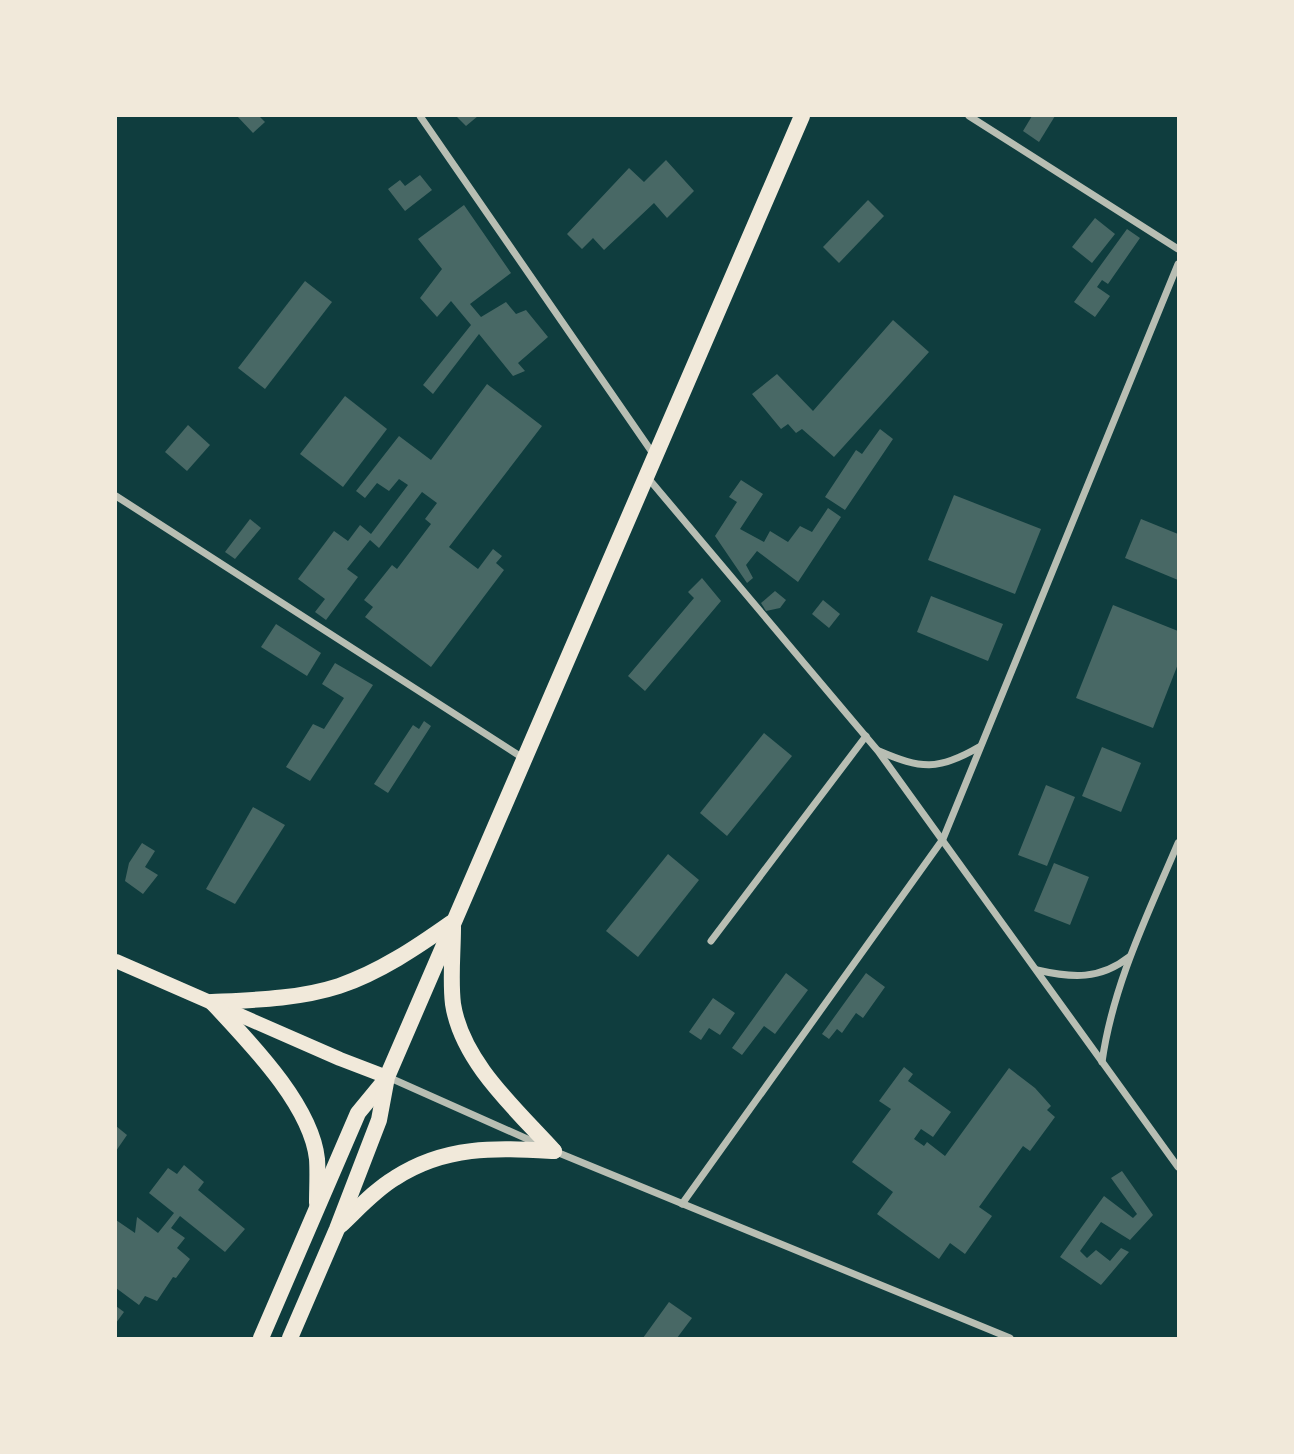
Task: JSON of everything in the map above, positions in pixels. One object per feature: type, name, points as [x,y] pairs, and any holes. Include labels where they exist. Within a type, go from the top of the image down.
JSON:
[{"type":"main road","points":[[290,1339],[337,1229],[379,1120],[387,1077],[802,116]]},
{"type":"main road","points":[[212,1002],[297,996],[340,986],[419,946],[453,921]]},
{"type":"main road","points":[[453,921],[453,1002],[460,1029],[472,1053],[500,1091],[554,1151]]},
{"type":"main road","points":[[116,961],[387,1077]]},
{"type":"main road","points":[[212,1002],[284,1085],[304,1120],[317,1157],[317,1210]]},
{"type":"main road","points":[[261,1339],[358,1114],[387,1077]]},
{"type":"main road","points":[[337,1229],[393,1178],[421,1163],[460,1151],[490,1148],[554,1151]]},
{"type":"street","points":[[420,116],[654,456]]},
{"type":"street","points":[[969,116],[1178,249]]},
{"type":"street","points":[[682,1204],[943,839],[1178,264]]},
{"type":"street","points":[[646,475],[878,751],[1178,1167]]},
{"type":"street","points":[[116,496],[523,758]]},
{"type":"street","points":[[711,941],[866,736]]},
{"type":"street","points":[[878,751],[920,766],[938,765],[962,757],[980,747]]},
{"type":"street","points":[[1102,1062],[1111,1011],[1130,957],[1178,843]]},
{"type":"street","points":[[1037,970],[1080,977],[1118,967],[1130,957]]},
{"type":"street","points":[[387,1077],[554,1151],[1010,1339]]},
{"type":"building","points":[[237,116],[259,116],[265,122],[253,133]]},
{"type":"building","points":[[456,116],[478,116],[466,126]]},
{"type":"building","points":[[1032,116],[1055,116],[1039,142],[1023,131]]},
{"type":"building","points":[[666,160],[694,191],[667,218],[654,203],[604,250],[593,238],[582,249],[567,234],[629,168],[644,182]]},
{"type":"building","points":[[420,175],[432,190],[405,211],[388,189],[400,180],[405,186]]},
{"type":"building","points":[[868,200],[884,216],[839,263],[823,247]]},
{"type":"building","points":[[464,205],[511,273],[470,304],[481,317],[506,302],[516,314],[526,310],[548,337],[518,363],[525,371],[513,376],[479,334],[433,394],[423,385],[471,325],[451,301],[437,317],[420,298],[442,269],[418,239]]},
{"type":"building","points":[[1095,218],[1115,234],[1092,263],[1072,247]]},
{"type":"building","points":[[1127,229],[1140,238],[1108,284],[1102,280],[1097,287],[1110,296],[1095,317],[1074,302]]},
{"type":"building","points":[[305,281],[332,302],[265,389],[238,368]]},
{"type":"building","points":[[893,320],[929,352],[834,457],[802,429],[796,433],[788,424],[781,429],[752,394],[777,374],[813,411]]},
{"type":"building","points":[[487,384],[542,426],[449,547],[478,569],[493,549],[502,556],[496,563],[504,570],[431,667],[365,617],[373,607],[364,600],[392,565],[397,569],[431,524],[425,519],[437,503],[422,492],[379,548],[370,540],[347,569],[358,577],[326,620],[315,612],[325,599],[298,579],[334,531],[348,541],[360,525],[371,534],[408,485],[399,479],[389,491],[377,483],[365,498],[356,491],[399,436],[431,460]]},
{"type":"building","points":[[345,396],[387,429],[343,487],[300,454]]},
{"type":"building","points":[[188,425],[210,445],[187,471],[165,452]]},
{"type":"building","points":[[880,429],[893,439],[845,510],[825,497],[856,450],[862,454]]},
{"type":"building","points":[[741,480],[763,494],[740,529],[764,542],[770,531],[788,542],[800,526],[812,532],[828,508],[841,517],[798,582],[757,551],[746,565],[753,578],[747,583],[715,536],[737,502],[729,497]]},
{"type":"building","points":[[954,495],[1041,529],[1015,594],[928,560]]},
{"type":"building","points":[[250,519],[261,528],[235,559],[225,552]]},
{"type":"building","points":[[1141,519],[1178,534],[1178,580],[1125,558]]},
{"type":"building","points":[[702,578],[721,601],[645,691],[628,676],[694,598],[688,592]]},
{"type":"building","points":[[775,591],[786,600],[780,608],[766,611],[761,603]]},
{"type":"building","points":[[931,596],[1003,624],[988,661],[917,632]]},
{"type":"building","points":[[823,600],[840,614],[829,628],[812,614]]},
{"type":"building","points":[[1113,605],[1178,631],[1178,664],[1153,728],[1076,698]]},
{"type":"building","points":[[276,624],[321,653],[307,676],[261,647]]},
{"type":"building","points":[[335,663],[373,685],[310,781],[286,767],[313,724],[324,729],[344,698],[322,684]]},
{"type":"building","points":[[424,721],[431,726],[388,793],[374,784],[413,725],[419,729]]},
{"type":"building","points":[[764,733],[792,756],[727,836],[700,813]]},
{"type":"building","points":[[1102,747],[1141,763],[1121,812],[1082,796]]},
{"type":"building","points":[[1046,785],[1075,797],[1047,866],[1018,855]]},
{"type":"building","points":[[253,807],[285,825],[235,904],[206,889]]},
{"type":"building","points":[[142,843],[155,851],[145,867],[158,875],[143,894],[125,881],[129,863]]},
{"type":"building","points":[[668,854],[699,880],[638,957],[606,931]]},
{"type":"building","points":[[1054,863],[1089,877],[1070,925],[1034,911]]},
{"type":"building","points":[[786,973],[808,990],[775,1034],[764,1026],[742,1055],[732,1048]]},
{"type":"building","points":[[866,973],[885,987],[863,1018],[856,1013],[842,1033],[837,1029],[829,1039],[822,1034]]},
{"type":"building","points":[[713,998],[735,1013],[720,1035],[709,1028],[701,1040],[689,1032]]},
{"type":"building","points":[[904,1067],[913,1074],[908,1081],[951,1112],[933,1137],[921,1129],[914,1139],[924,1146],[927,1142],[945,1156],[1009,1068],[1035,1088],[1051,1106],[1047,1110],[1055,1117],[1030,1151],[1023,1146],[979,1207],[992,1216],[965,1254],[950,1243],[939,1259],[877,1214],[893,1192],[852,1162],[891,1109],[879,1101]]},
{"type":"building","points":[[116,1126],[127,1135],[116,1151]]},
{"type":"building","points":[[184,1165],[204,1182],[198,1190],[245,1229],[225,1252],[180,1216],[171,1228],[185,1238],[177,1248],[190,1259],[176,1278],[173,1277],[157,1301],[145,1296],[139,1305],[116,1288],[116,1220],[135,1233],[137,1217],[158,1233],[174,1213],[149,1193],[168,1168],[177,1174]]},
{"type":"building","points":[[1122,1171],[1153,1215],[1130,1240],[1101,1222],[1080,1251],[1087,1258],[1096,1250],[1110,1261],[1121,1248],[1129,1252],[1101,1285],[1060,1257],[1104,1196],[1133,1218],[1137,1214],[1111,1178]]},
{"type":"building","points":[[669,1302],[692,1318],[677,1338],[643,1338]]},
{"type":"building","points":[[116,1306],[124,1312],[116,1323]]}]
